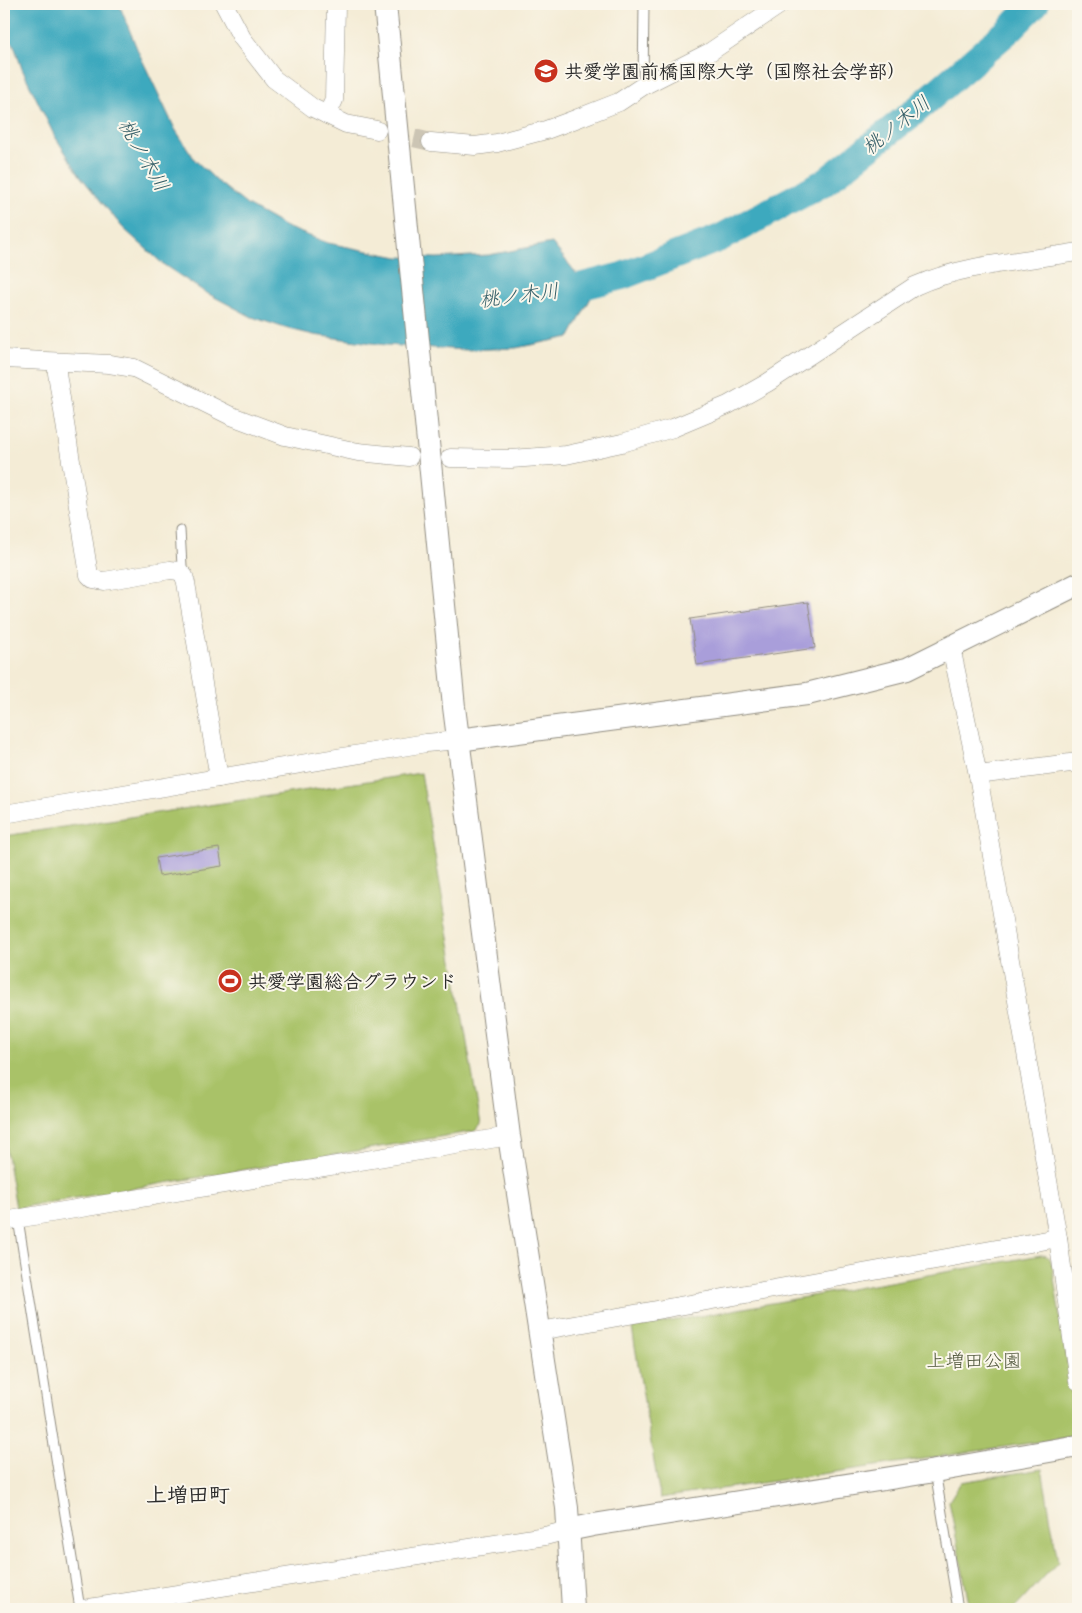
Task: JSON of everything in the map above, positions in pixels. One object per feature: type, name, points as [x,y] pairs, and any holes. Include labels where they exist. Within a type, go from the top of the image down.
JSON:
[{"type":"street","points":[[224,4],[242,38],[274,79],[326,115],[346,124],[377,130]]},
{"type":"street","points":[[326,115],[334,100],[336,4]]},
{"type":"street","points":[[385,4],[458,740],[509,1136],[567,1508],[573,1609]]},
{"type":"street","points":[[431,142],[475,146],[516,138],[546,130],[619,102],[643,86],[710,52],[780,4]]},
{"type":"street","points":[[450,458],[511,459],[566,455],[622,443],[673,428],[728,405],[767,383],[915,286],[937,276],[1078,252]]},
{"type":"street","points":[[4,359],[108,364],[134,368],[229,415],[285,436],[358,452],[409,458]]},
{"type":"street","points":[[57,362],[58,382],[89,575],[93,579],[104,581],[161,571],[179,571],[184,576],[219,778]]},
{"type":"street","points":[[4,814],[426,743],[807,694],[906,669],[1078,584]]},
{"type":"street","points":[[951,647],[978,775],[1058,1238],[1078,1381]]},
{"type":"street","points":[[978,775],[1078,762]]},
{"type":"street","points":[[11,1220],[509,1136]]},
{"type":"street","points":[[540,1331],[1058,1238]]},
{"type":"street","points":[[82,1609],[545,1536],[594,1524],[935,1471],[1078,1446]]},
{"type":"lane","points":[[643,86],[644,4]]},
{"type":"lane","points":[[179,571],[182,566],[180,530]]},
{"type":"lane","points":[[11,1220],[82,1609]]},
{"type":"lane","points":[[935,1471],[958,1609]]},
{"type":"green space","name":"共愛学園総合グラウンド","points":[[421,773],[481,1125],[475,1131],[16,1208],[4,1138],[4,836]]},
{"type":"green space","name":"上増田公園","points":[[1041,1255],[1048,1257],[1052,1265],[1077,1426],[1076,1433],[1071,1437],[660,1498],[632,1328]]},
{"type":"green space","points":[[1042,1469],[1058,1562],[1014,1609],[970,1609],[949,1501],[961,1482]]},
{"type":"water","points":[[4,4],[119,4],[138,51],[175,129],[195,160],[247,205],[286,227],[328,243],[398,257],[437,258],[489,255],[552,243],[593,294],[570,337],[516,348],[467,350],[386,345],[314,335],[285,328],[252,317],[203,291],[164,265],[123,228],[81,177],[54,135],[22,69],[14,45],[4,35]]},
{"type":"building","points":[[808,602],[815,648],[697,665],[690,619]]},
{"type":"building","points":[[219,848],[222,866],[159,876],[156,858]]},
{"type":"waterway","name":"桃ノ木川","points":[[551,294],[622,276],[720,238],[825,182],[914,112],[1009,30],[1035,4]]},
{"type":"tunnel","points":[[388,132],[431,142]]},
{"type":"place","name":"共愛学園前橋国際大学（国際社会学部）","points":[[546,71]]},
{"type":"place","name":"共愛学園総合グラウンド","points":[[230,981]]},
{"type":"district","name":"上増田町","points":[[188,1495]]}]
